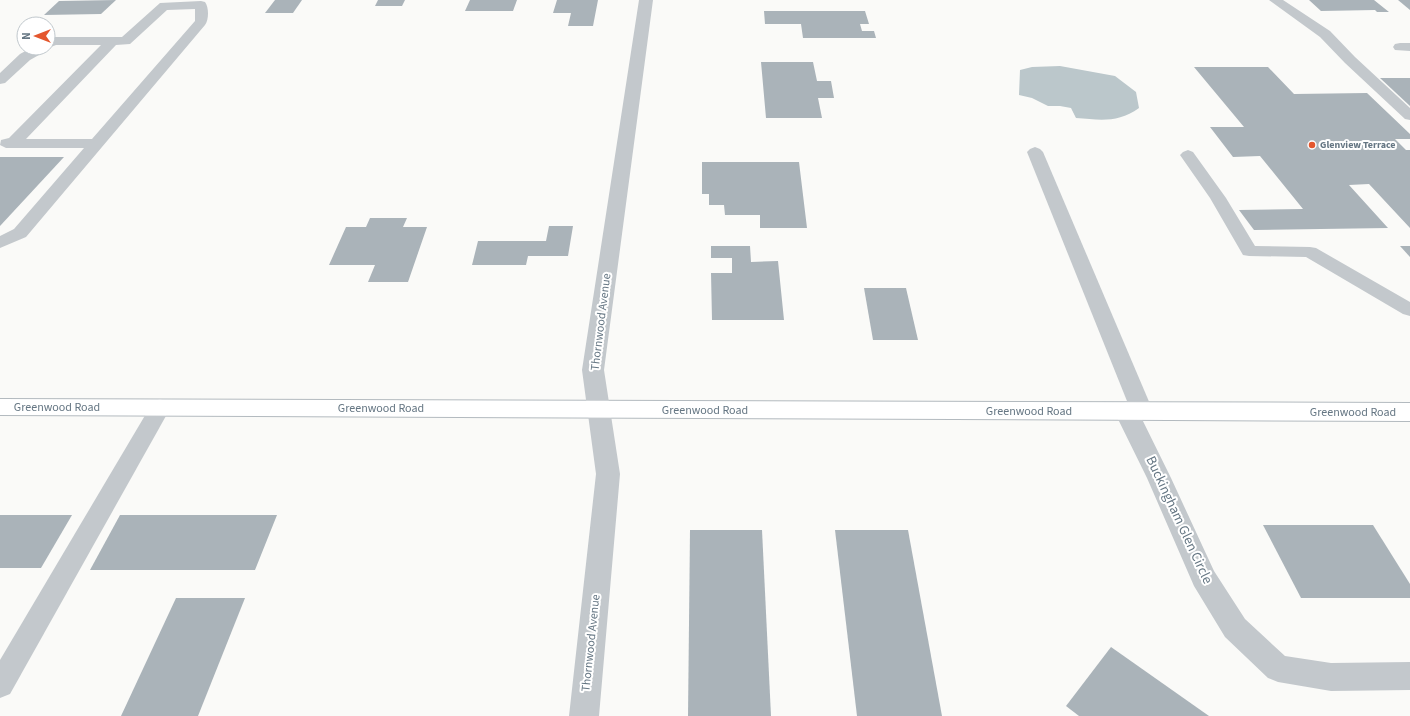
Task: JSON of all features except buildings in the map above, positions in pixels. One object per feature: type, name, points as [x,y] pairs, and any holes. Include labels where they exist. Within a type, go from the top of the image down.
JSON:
[{"type":"main road","name":"Greenwood Road","points":[[0,407],[1410,412]]},
{"type":"street","name":"Thornwood Avenue","points":[[584,716],[608,474],[593,370],[646,0]]},
{"type":"street","name":"Buckingham Glen Circle","points":[[1134,411],[1159,478],[1204,578],[1235,628],[1278,668],[1331,677],[1410,676]]},
{"type":"lane","points":[[1275,0],[1325,34],[1350,60],[1410,116]]},
{"type":"lane","points":[[0,243],[20,233],[201,22],[202,5],[164,6],[125,41],[56,41]]},
{"type":"lane","points":[[6,143],[112,41]]},
{"type":"lane","points":[[0,80],[26,56]]},
{"type":"lane","points":[[6,143],[96,144]]},
{"type":"lane","points":[[1035,152],[1100,309],[1134,411]]},
{"type":"lane","points":[[1188,155],[1218,198],[1249,251],[1310,252],[1410,310]]},
{"type":"lane","points":[[0,685],[160,407]]},
{"type":"shaded area","points":[[1060,66],[1115,76],[1136,92],[1139,108],[1131,113],[1116,118],[1101,120],[1076,118],[1071,108],[1048,106],[1032,98],[1019,95],[1020,70],[1032,67]]},
{"type":"place","name":"Glenview Terrace","points":[[1312,145]]}]
